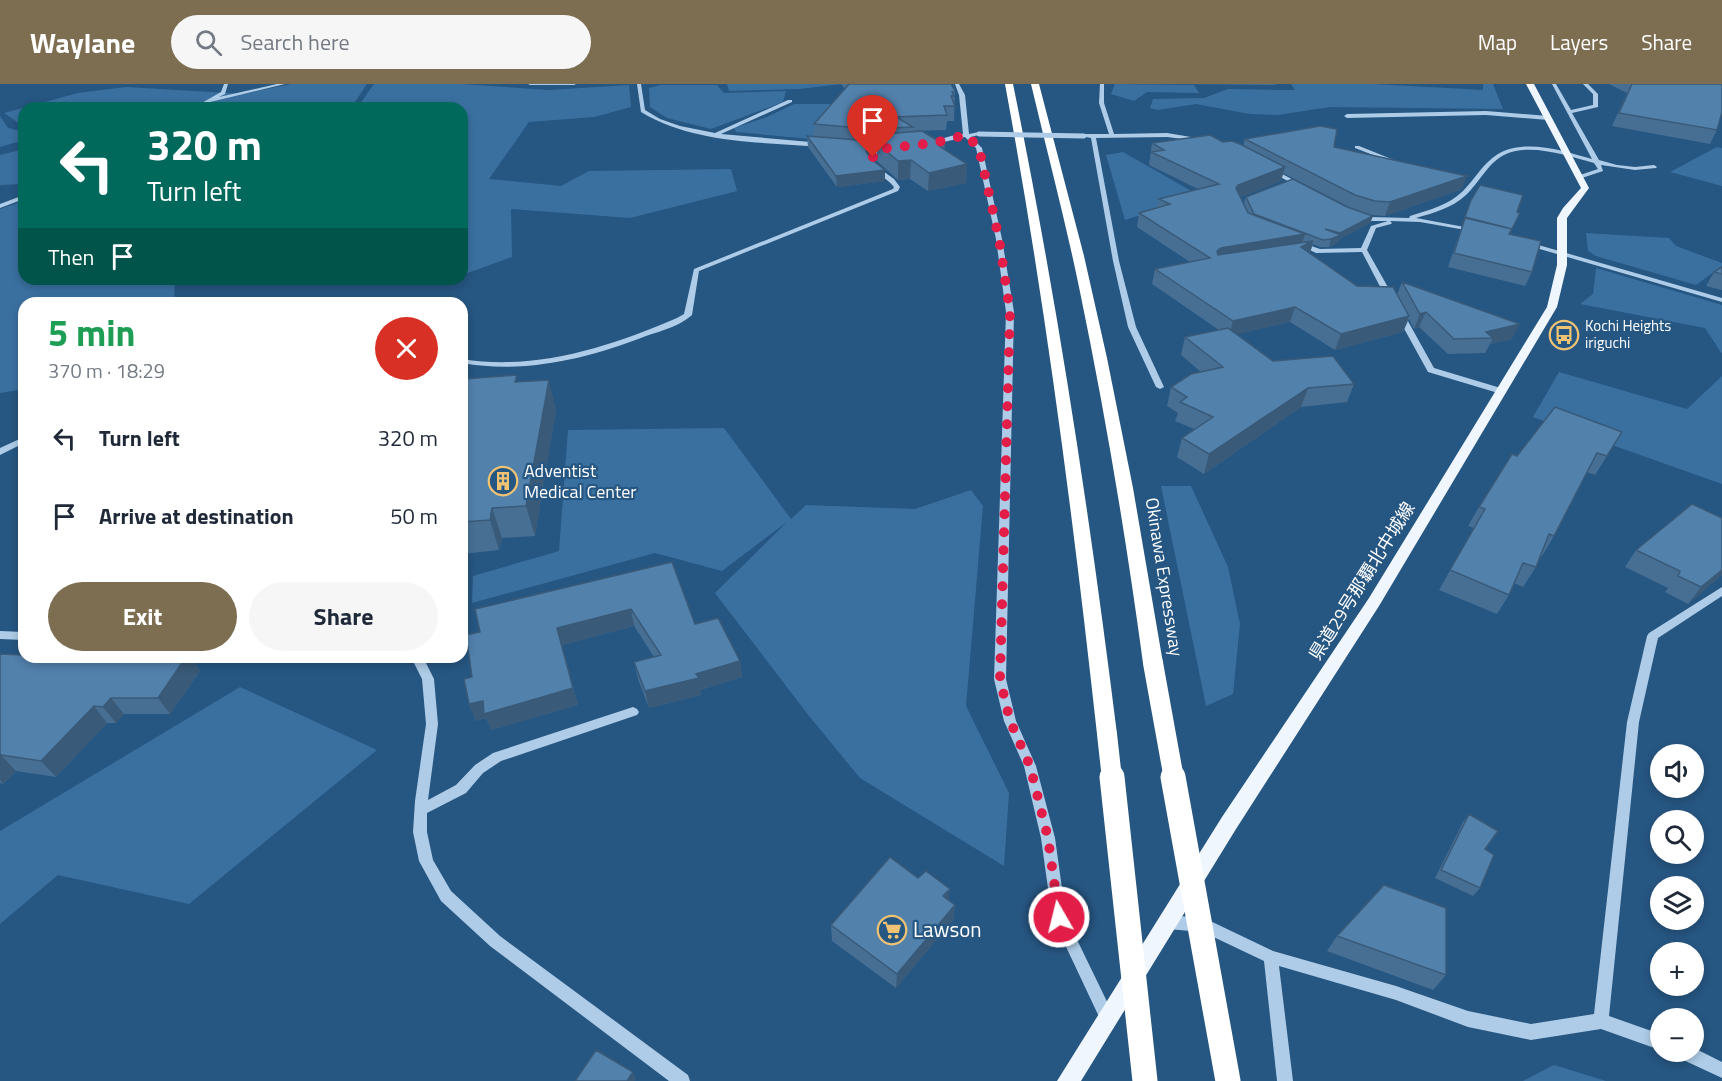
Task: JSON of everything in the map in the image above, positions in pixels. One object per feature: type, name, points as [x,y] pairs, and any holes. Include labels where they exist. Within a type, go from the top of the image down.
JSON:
[{"type":"highway","points":[[1009,84],[1056,335],[1086,550],[1145,1081]]},
{"type":"highway","name":"Okinawa Expressway","points":[[1035,84],[1104,377],[1136,547],[1153,663],[1228,1081]]},
{"type":"main road","points":[[1530,84],[1579,177]]},
{"type":"main road","name":"県道29号那覇北中城線","points":[[1068,1081],[1167,922],[1374,602],[1552,307],[1559,285],[1563,253],[1562,217],[1569,207],[1581,197],[1585,188],[1579,177]]},
{"type":"street","points":[[209,101],[223,93],[226,84]]},
{"type":"street","points":[[209,101],[283,84]]},
{"type":"street","points":[[530,84],[574,84]]},
{"type":"street","points":[[639,84],[643,111],[649,116],[673,125],[717,134],[825,145]]},
{"type":"street","points":[[957,84],[962,95],[966,135],[979,148],[999,239],[1010,312],[1000,679],[1010,721],[1030,766],[1048,838],[1059,917],[1107,1016]]},
{"type":"street","points":[[1092,84],[1101,86],[1102,107],[1112,136]]},
{"type":"street","points":[[1554,84],[1601,170],[1579,177]]},
{"type":"street","points":[[1570,112],[1596,106],[1595,93],[1586,84]]},
{"type":"street","points":[[717,134],[790,101]]},
{"type":"street","points":[[1347,116],[1486,113],[1548,118]]},
{"type":"street","points":[[923,145],[979,134],[1180,135],[1213,143]]},
{"type":"street","points":[[1093,136],[1116,261],[1132,327],[1160,387]]},
{"type":"street","points":[[1358,147],[1409,166]]},
{"type":"street","points":[[468,362],[502,367],[537,364],[611,345],[680,321],[688,315],[696,270],[896,189],[892,180],[873,167],[871,161],[883,149],[871,149]]},
{"type":"street","points":[[1364,250],[1373,227],[1437,210],[1459,198],[1486,168],[1507,152],[1536,149],[1566,152],[1598,163],[1630,168],[1654,167]]},
{"type":"street","points":[[1262,165],[1307,189]]},
{"type":"street","points":[[1281,185],[1291,181]]},
{"type":"street","points":[[1459,183],[1469,187]]},
{"type":"street","points":[[0,206],[18,199]]},
{"type":"street","points":[[1348,211],[1370,219],[1440,223],[1486,234]]},
{"type":"street","points":[[1289,239],[1320,251]]},
{"type":"street","points":[[1521,243],[1563,253],[1722,300]]},
{"type":"street","points":[[1301,253],[1364,250]]},
{"type":"street","points":[[1364,250],[1431,370],[1501,391]]},
{"type":"street","points":[[0,452],[18,443]]},
{"type":"street","points":[[1601,1021],[1633,722],[1653,636],[1722,591]]},
{"type":"street","points":[[0,635],[18,636]]},
{"type":"street","points":[[420,663],[428,679],[432,724],[420,832],[426,861],[446,896],[495,941],[682,1081]]},
{"type":"street","points":[[421,810],[461,789],[479,769],[497,757],[633,712]]},
{"type":"street","points":[[1167,922],[1204,925],[1271,957],[1396,993],[1468,1019],[1531,1032],[1601,1021],[1650,1038]]},
{"type":"street","points":[[1271,957],[1285,1081]]},
{"type":"street","points":[[1704,1061],[1722,1070]]},
{"type":"shaded area","points":[[291,84],[367,84],[355,102],[45,102],[78,93],[126,87],[244,94]]},
{"type":"shaded area","points":[[374,84],[461,84],[549,90],[629,85],[631,107],[594,117],[529,122],[489,179],[561,186],[589,171],[731,169],[737,191],[630,218],[511,209],[512,257],[468,273],[468,102],[361,102]]},
{"type":"shaded area","points":[[727,84],[842,84],[799,89],[729,91]]},
{"type":"shaded area","points":[[1115,84],[1194,85],[1199,93],[1147,92],[1134,101],[1111,94]]},
{"type":"shaded area","points":[[1291,84],[1374,84],[1483,90],[1483,84],[1493,84],[1503,109],[1330,107],[1278,115],[1250,114],[1196,104],[1158,110],[1150,108],[1153,99],[1204,98],[1228,89],[1295,90]]},
{"type":"shaded area","points":[[661,85],[717,85],[724,93],[786,91],[783,102],[711,129],[667,118],[650,107],[649,88]]},
{"type":"shaded area","points":[[794,104],[844,104],[854,143],[736,132],[734,128],[767,117]]},
{"type":"shaded area","points":[[18,109],[18,123],[4,113]]},
{"type":"shaded area","points":[[0,116],[8,128],[18,130],[18,142],[0,147]]},
{"type":"shaded area","points":[[1717,147],[1722,148],[1722,186],[1670,172]]},
{"type":"shaded area","points":[[18,150],[18,184],[0,185],[0,155]]},
{"type":"shaded area","points":[[1123,152],[1200,196],[1125,220],[1106,155]]},
{"type":"shaded area","points":[[18,203],[18,285],[175,285],[174,297],[18,297],[18,390],[0,393],[0,209]]},
{"type":"shaded area","points":[[1586,233],[1669,238],[1676,246],[1722,263],[1722,266],[1696,285],[1596,256],[1588,251]]},
{"type":"shaded area","points":[[1596,268],[1722,305],[1722,354],[1705,328],[1580,304],[1593,294]]},
{"type":"shaded area","points":[[1559,372],[1687,409],[1722,376],[1722,484],[1533,417]]},
{"type":"shaded area","points":[[724,428],[791,519],[806,505],[915,509],[971,490],[983,506],[966,706],[1009,793],[1004,866],[860,778],[809,716],[715,593],[788,521],[722,571],[655,553],[472,603],[473,576],[559,551],[568,430]]},
{"type":"shaded area","points":[[1161,486],[1191,486],[1228,567],[1240,624],[1233,694],[1206,706]]},
{"type":"shaded area","points":[[240,687],[377,750],[189,904],[58,875],[0,924],[0,831]]},
{"type":"shaded area","points":[[1554,1065],[1606,1081],[1523,1081]]},
{"type":"building","points":[[849,84],[951,84],[955,91],[952,92],[954,96],[951,96],[955,106],[944,106],[947,115],[896,117],[913,127],[871,129],[814,124]]},
{"type":"building","points":[[1632,84],[1722,84],[1722,112],[1717,130],[1619,113]]},
{"type":"building","points":[[1320,126],[1337,129],[1334,147],[1467,176],[1390,202],[1375,201],[1355,195],[1245,139]]},
{"type":"building","points":[[922,131],[945,145],[939,146],[967,164],[929,173],[911,160],[898,161],[877,143],[883,134]]},
{"type":"building","points":[[1210,135],[1223,142],[1232,141],[1240,144],[1285,167],[1238,185],[1236,188],[1248,213],[1305,234],[1221,248],[1217,251],[1218,255],[1313,241],[1301,247],[1357,286],[1393,287],[1409,316],[1341,334],[1295,307],[1233,321],[1155,269],[1210,258],[1139,213],[1170,204],[1159,199],[1219,184],[1151,152],[1164,150],[1152,143]]},
{"type":"building","points":[[807,136],[871,141],[866,151],[871,159],[885,170],[836,176]]},
{"type":"building","points":[[1293,179],[1347,207],[1373,216],[1340,233],[1325,229],[1341,235],[1323,240],[1254,214],[1246,197]]},
{"type":"building","points":[[1480,185],[1523,195],[1517,212],[1520,213],[1512,229],[1465,217]]},
{"type":"building","points":[[1465,218],[1512,229],[1509,234],[1541,241],[1532,272],[1454,253]]},
{"type":"building","points":[[1722,267],[1722,274],[1714,272]]},
{"type":"building","points":[[1402,282],[1520,324],[1486,332],[1493,338],[1454,339],[1426,312],[1420,314]]},
{"type":"building","points":[[1228,328],[1273,361],[1333,356],[1354,384],[1308,388],[1209,454],[1182,438],[1213,417],[1180,402],[1187,397],[1171,387],[1191,374],[1223,367],[1185,337]]},
{"type":"building","name":"Adventist Medical Center","points":[[517,375],[515,382],[549,380],[526,506],[492,508],[490,520],[468,522],[468,379]]},
{"type":"building","points":[[1555,407],[1622,432],[1607,456],[1597,453],[1554,536],[1549,534],[1536,567],[1523,563],[1509,595],[1450,570],[1485,509],[1479,507],[1512,454],[1517,456]]},
{"type":"building","points":[[1692,504],[1722,518],[1722,570],[1701,587],[1678,576],[1680,571],[1636,550]]},
{"type":"building","points":[[672,562],[695,624],[718,618],[740,661],[696,674],[699,678],[645,691],[634,662],[661,655],[631,609],[557,628],[573,688],[484,714],[483,701],[469,704],[464,679],[472,677],[468,635],[480,632],[475,609]]},
{"type":"building","points":[[0,654],[18,655],[18,663],[182,663],[158,698],[111,698],[103,707],[94,706],[41,761],[0,755]]},
{"type":"building","points":[[1469,814],[1498,831],[1485,849],[1494,855],[1480,888],[1441,870]]},
{"type":"building","name":"Lawson","points":[[890,857],[918,878],[926,871],[950,889],[943,896],[955,905],[897,974],[831,925]]},
{"type":"building","points":[[1384,885],[1446,908],[1446,975],[1337,936]]},
{"type":"building","points":[[596,1050],[633,1072],[627,1081],[575,1081]]},
{"type":"place","name":"Kochi Heights iriguchi","points":[[1564,335]]},
{"type":"place","name":"Adventist Medical Center","points":[[503,481]]},
{"type":"place","name":"Lawson","points":[[892,930]]},
{"type":"route","points":[[873,157],[879,149],[911,147],[966,135],[979,148],[999,239],[1010,312],[999,636],[1000,679],[1010,721],[1030,766],[1048,838],[1059,917]]}]
